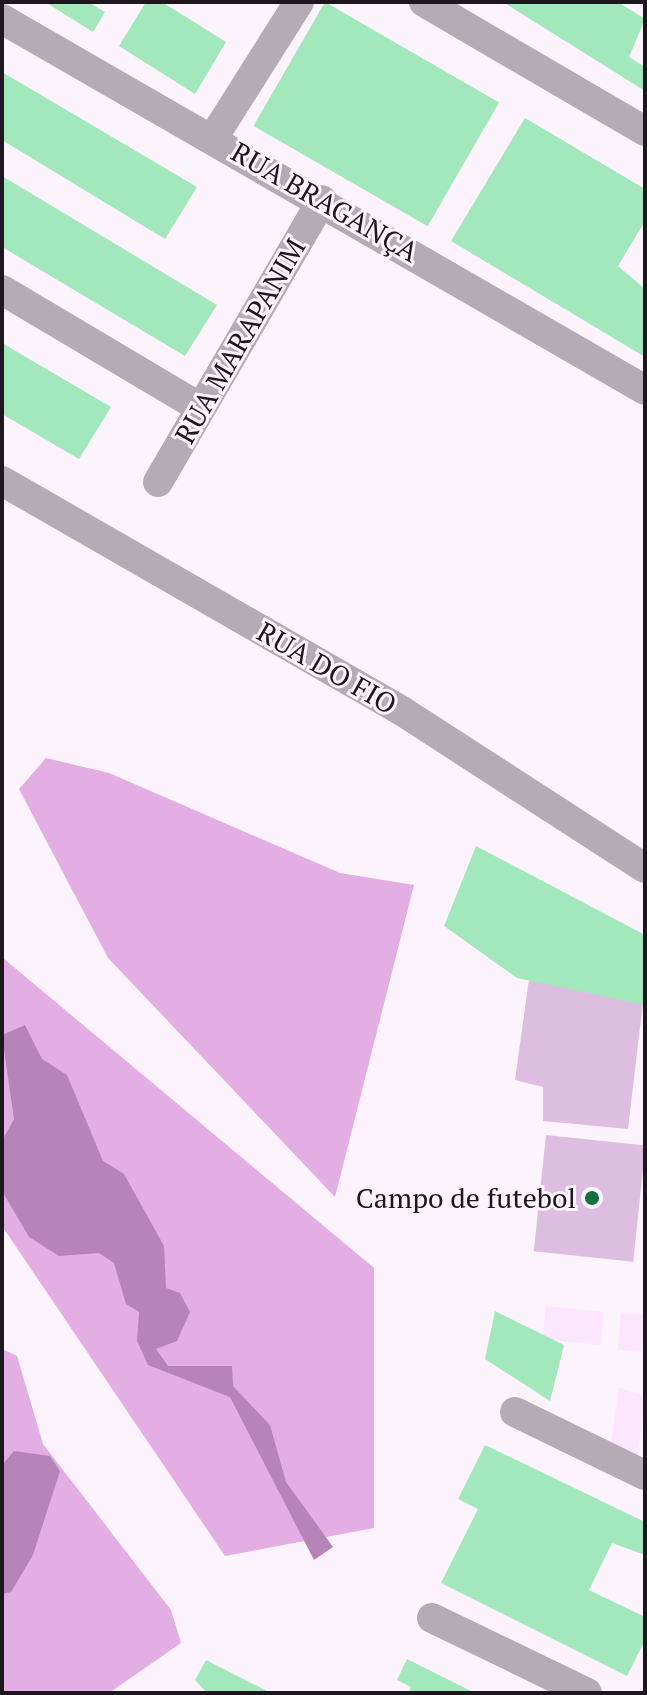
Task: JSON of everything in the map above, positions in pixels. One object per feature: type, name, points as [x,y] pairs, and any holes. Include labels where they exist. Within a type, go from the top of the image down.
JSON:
[{"type":"street","points":[[213,138],[299,2]]},
{"type":"street","points":[[424,2],[645,131]]},
{"type":"street","name":"RUA BRAGANÇA","points":[[2,19],[322,200],[645,390]]},
{"type":"street","name":"RUA MARAPANIM","points":[[158,482],[322,200]]},
{"type":"street","points":[[2,290],[201,408]]},
{"type":"street","name":"RUA DO FIO","points":[[2,481],[402,711],[645,868]]},
{"type":"street","points":[[515,1412],[645,1475]]},
{"type":"street","points":[[432,1618],[587,1693]]},
{"type":"shaded area","points":[[46,758],[109,773],[340,873],[414,885],[335,1197],[108,958],[19,789]]},
{"type":"shaded area","points":[[3,958],[374,1268],[374,1528],[225,1556],[2,1226]]},
{"type":"shaded area","points":[[529,979],[644,994],[628,1129],[543,1121],[543,1087],[515,1080]]},
{"type":"shaded area","points":[[25,1025],[42,1059],[67,1075],[103,1161],[124,1174],[164,1246],[166,1288],[180,1293],[190,1312],[177,1341],[156,1349],[168,1366],[232,1366],[233,1386],[270,1425],[286,1482],[333,1547],[314,1560],[230,1397],[148,1365],[137,1341],[139,1312],[126,1304],[114,1263],[99,1253],[59,1256],[29,1237],[2,1191],[2,1141],[14,1119],[2,1035]]},
{"type":"shaded area","name":"Campo de futebol","points":[[546,1135],[645,1145],[633,1262],[534,1251]]},
{"type":"shaded area","points":[[546,1306],[604,1312],[600,1345],[543,1339]]},
{"type":"shaded area","points":[[621,1313],[645,1315],[642,1352],[618,1350]]},
{"type":"shaded area","points":[[2,1349],[17,1356],[43,1444],[171,1610],[181,1643],[109,1693],[2,1693]]},
{"type":"shaded area","points":[[619,1387],[645,1397],[637,1463],[610,1450]]},
{"type":"shaded area","points":[[14,1451],[50,1456],[60,1471],[33,1555],[11,1592],[2,1594],[2,1465]]},
{"type":"building","points":[[45,2],[88,2],[105,12],[93,32]]},
{"type":"building","points":[[146,2],[162,2],[226,42],[195,94],[119,46]]},
{"type":"building","points":[[325,2],[499,102],[428,226],[254,126]]},
{"type":"building","points":[[503,2],[618,2],[645,19],[629,57],[645,67],[645,91]]},
{"type":"building","points":[[2,72],[197,187],[165,239],[2,140]]},
{"type":"building","points":[[525,118],[645,189],[645,221],[618,266],[645,289],[645,357],[451,241]]},
{"type":"building","points":[[2,176],[217,305],[185,356],[2,247]]},
{"type":"building","points":[[2,343],[111,407],[79,459],[2,414]]},
{"type":"building","points":[[476,846],[645,935],[645,1005],[517,978],[444,926]]},
{"type":"building","points":[[495,1311],[564,1345],[550,1401],[485,1359]]},
{"type":"building","points":[[485,1445],[645,1522],[645,1555],[612,1543],[589,1590],[645,1617],[645,1640],[627,1676],[441,1583],[478,1509],[458,1499]]},
{"type":"building","points":[[407,1659],[475,1693],[408,1693],[411,1687],[397,1680]]},
{"type":"building","points":[[206,1660],[271,1693],[207,1693],[195,1680]]},
{"type":"place","name":"Campo de futebol","points":[[592,1198]]}]
